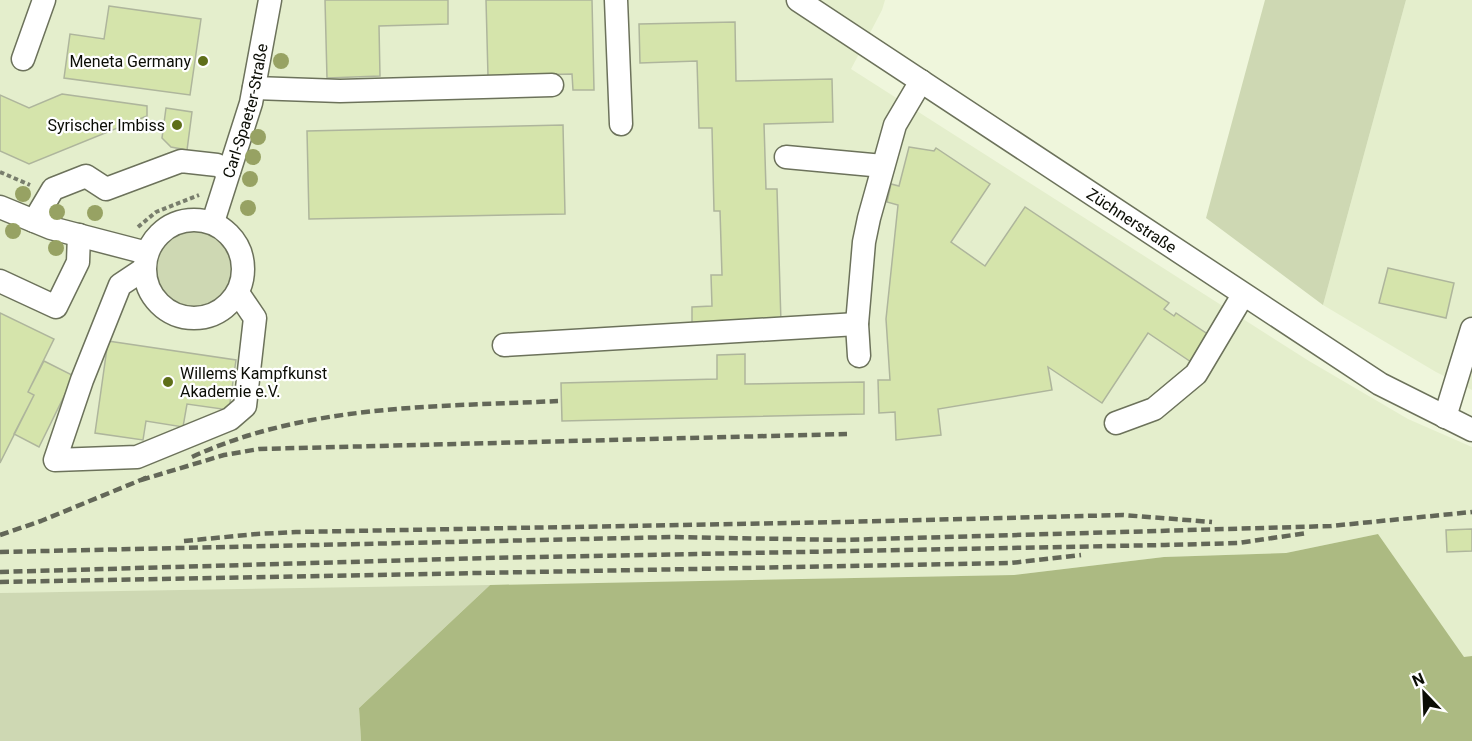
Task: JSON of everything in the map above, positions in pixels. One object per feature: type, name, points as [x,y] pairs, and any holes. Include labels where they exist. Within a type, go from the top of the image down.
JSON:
[{"type":"street","points":[[23,59],[44,0]]},
{"type":"street","name":"Carl-Spaeter-Straße","points":[[213,222],[223,168],[251,103],[270,0]]},
{"type":"street","points":[[616,0],[621,124]]},
{"type":"street","name":"Züchnerstraße","points":[[805,2],[1380,384],[1472,430]]},
{"type":"street","points":[[859,356],[857,324],[864,242],[895,125],[921,81]]},
{"type":"street","points":[[254,88],[340,91],[552,85]]},
{"type":"street","points":[[786,157],[883,166]]},
{"type":"street","points":[[34,221],[53,189],[86,176],[106,189],[180,161],[223,168]]},
{"type":"street","points":[[0,207],[139,257]]},
{"type":"street","points":[[139,257],[148,288],[157,302],[174,315],[192,319],[216,314],[231,304],[244,276],[242,251],[233,236],[213,222],[196,219],[172,224],[158,235],[139,257],[120,285],[82,380],[55,460],[137,457],[230,419],[245,406],[255,318],[238,293]]},
{"type":"street","points":[[0,281],[56,307],[78,262],[79,235]]},
{"type":"street","points":[[1116,423],[1154,409],[1196,374],[1243,295]]},
{"type":"street","points":[[504,345],[857,324]]},
{"type":"street","points":[[1445,417],[1470,342]]},
{"type":"path","points":[[139,257],[133,232],[156,212],[200,194],[223,168]]},
{"type":"shaded area","points":[[0,0],[885,0],[851,69],[1309,361],[1408,419],[1472,447],[1472,656],[1464,658],[1378,534],[1286,553],[1164,557],[1014,575],[0,593]]},
{"type":"shaded area","points":[[1265,0],[1406,0],[1323,305],[1206,218]]},
{"type":"shaded area","points":[[1406,0],[1472,0],[1472,390],[1436,372],[1323,305]]},
{"type":"shaded area","points":[[195,231],[210,234],[222,242],[230,254],[233,269],[230,284],[222,296],[210,304],[195,307],[180,304],[168,296],[160,284],[157,269],[160,254],[168,242],[180,234]]},
{"type":"shaded area","points":[[490,585],[359,708],[361,741],[0,741],[0,593]]},
{"type":"green space","points":[[1378,534],[1464,657],[1472,656],[1472,741],[361,741],[359,708],[490,585],[1014,575],[1164,557],[1286,553]]},
{"type":"building","points":[[325,0],[448,0],[448,24],[379,26],[380,76],[327,78]]},
{"type":"building","points":[[486,0],[592,0],[594,90],[573,90],[572,74],[488,76]]},
{"type":"building","points":[[109,6],[201,19],[190,95],[64,78],[70,34],[104,39]]},
{"type":"building","points":[[735,22],[736,81],[832,79],[833,122],[764,124],[766,189],[777,189],[781,323],[692,330],[692,307],[712,306],[711,275],[722,275],[720,211],[714,211],[712,128],[699,128],[697,61],[640,63],[639,24]]},
{"type":"building","points":[[62,94],[147,106],[147,116],[29,164],[0,151],[0,95],[29,108]]},
{"type":"building","name":"Syrischer Imbiss","points":[[166,108],[192,112],[187,150],[171,147],[162,138]]},
{"type":"building","points":[[563,125],[565,214],[309,219],[307,131]]},
{"type":"building","points":[[909,147],[934,151],[936,148],[990,184],[951,242],[985,266],[1025,207],[1169,303],[1164,309],[1174,316],[1176,313],[1215,339],[1197,366],[1148,333],[1102,403],[1048,367],[1052,390],[938,409],[941,435],[896,440],[895,412],[879,413],[878,380],[890,380],[886,319],[898,205],[887,202],[891,184],[899,186]]},
{"type":"building","points":[[1388,268],[1454,283],[1446,318],[1379,303]]},
{"type":"building","points":[[0,313],[54,339],[28,392],[34,395],[0,463]]},
{"type":"building","name":"Willems Kampfkunst Akademie e.V.","points":[[108,341],[236,360],[229,410],[187,404],[183,427],[146,421],[143,440],[95,433]]},
{"type":"building","points":[[745,354],[745,384],[864,382],[864,414],[562,421],[561,383],[717,379],[717,355]]},
{"type":"building","points":[[44,361],[74,376],[39,447],[14,434],[34,395],[28,392]]},
{"type":"building","points":[[1472,529],[1472,551],[1447,552],[1446,530]]},
{"type":"railway","points":[[192,457],[236,440],[280,427],[326,418],[418,407],[558,401]]},
{"type":"railway","points":[[141,480],[224,455],[259,449],[847,434]]},
{"type":"railway","points":[[0,535],[41,521],[148,477]]},
{"type":"railway","points":[[0,552],[674,537],[842,540],[1331,526],[1472,512]]},
{"type":"railway","points":[[184,541],[296,532],[1123,515],[1212,522]]},
{"type":"railway","points":[[0,572],[486,558],[1238,543],[1307,533]]},
{"type":"railway","points":[[0,582],[1011,563],[1081,555]]},
{"type":"place","name":"Meneta Germany","points":[[203,61]]},
{"type":"place","name":"Syrischer Imbiss","points":[[177,125]]},
{"type":"place","name":"Willems Kampfkunst Akademie e.V.","points":[[168,382]]}]
